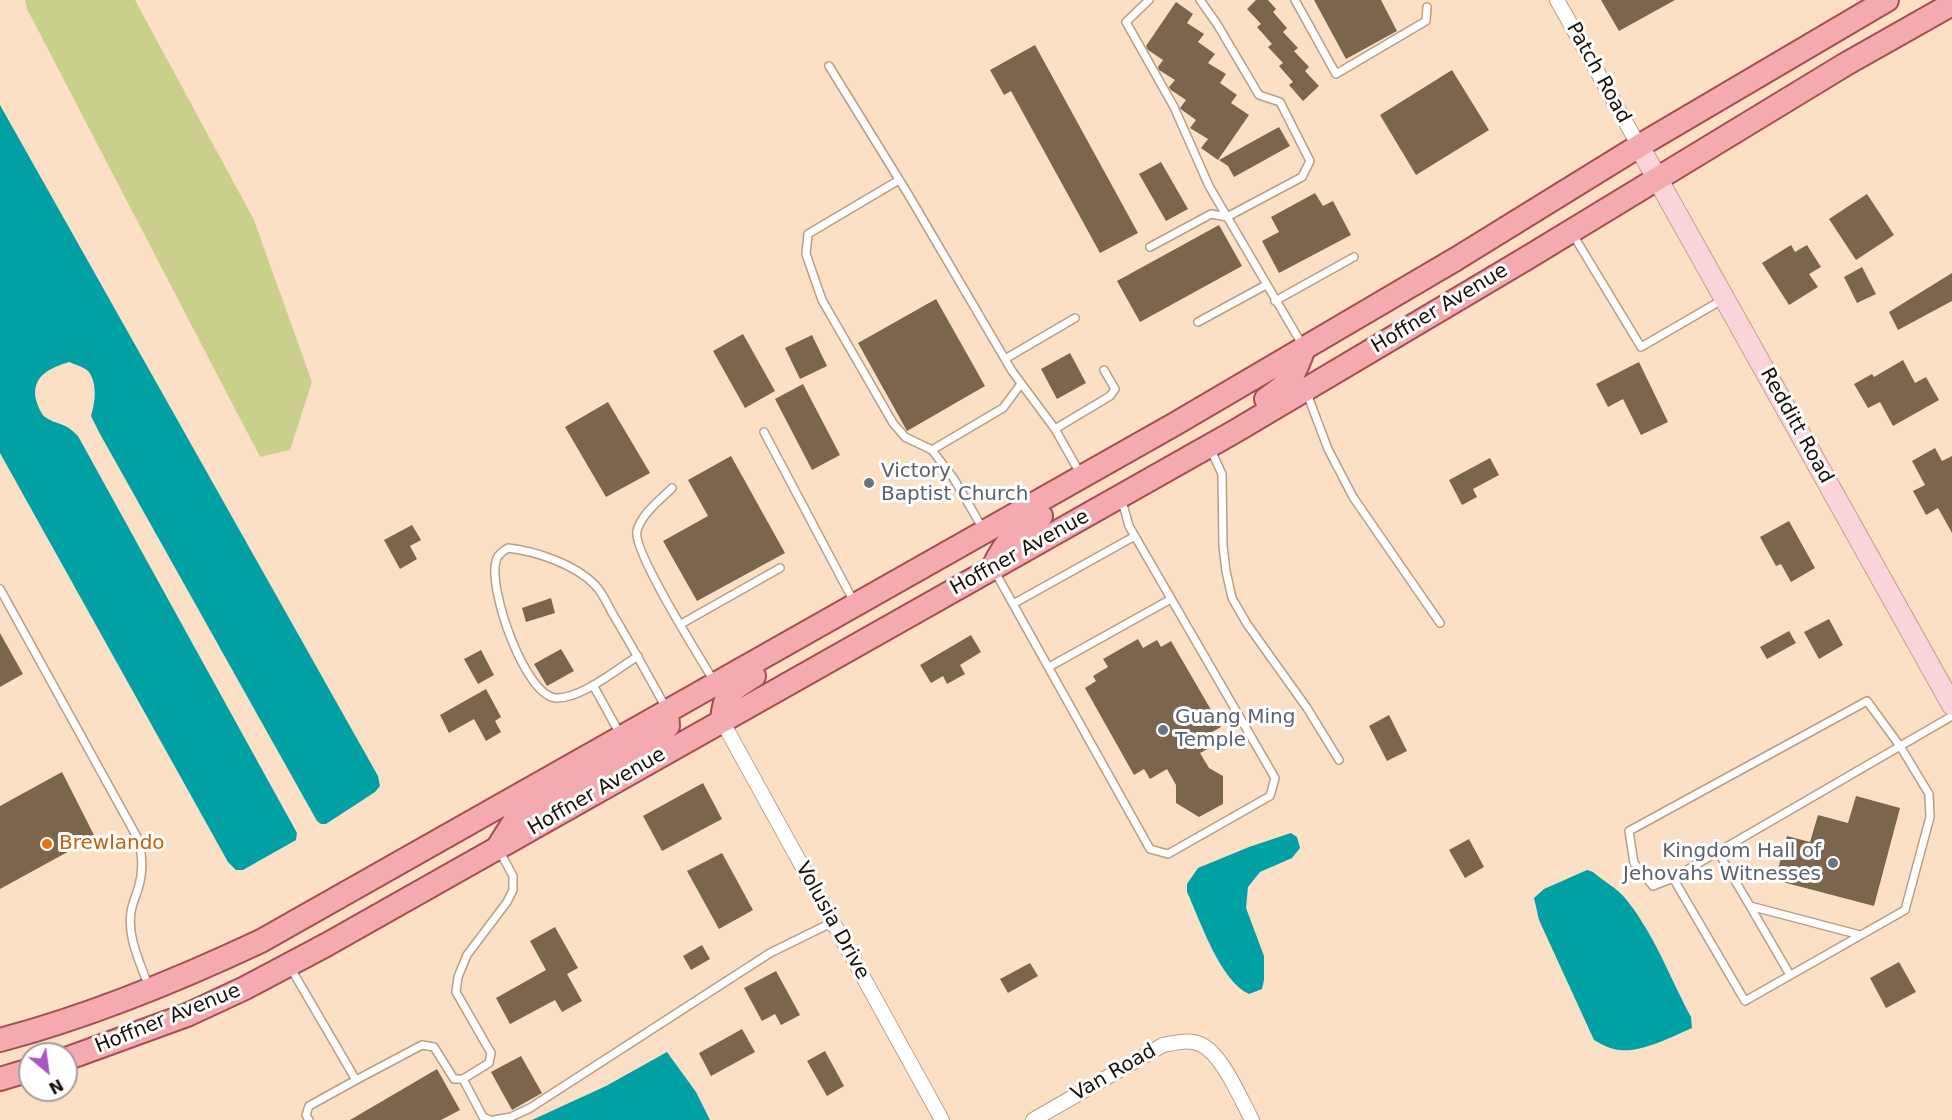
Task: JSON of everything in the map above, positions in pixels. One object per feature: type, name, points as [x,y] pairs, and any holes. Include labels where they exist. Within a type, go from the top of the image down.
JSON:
[{"type":"main road","name":"Hoffner Avenue","points":[[0,1040],[57,1025],[150,991],[261,941],[1082,477],[1456,259],[1639,146],[1887,0]]},
{"type":"main road","name":"Hoffner Avenue","points":[[78,1055],[187,1015],[289,964],[498,848],[1209,446],[1952,3]]},
{"type":"main road","points":[[1209,446],[1215,432],[1283,388],[1295,375],[1304,348]]},
{"type":"main road","points":[[993,568],[1002,551],[1018,530],[1068,501],[1082,477]]},
{"type":"main road","points":[[722,721],[723,702],[729,693],[752,677],[839,630],[855,604]]},
{"type":"main road","points":[[498,848],[515,820],[657,737],[668,726],[667,711]]},
{"type":"main road","points":[[0,1079],[18,1074]]},
{"type":"street","name":"Patch Road","points":[[1557,0],[1639,146]]},
{"type":"street","name":"Redditt Road","points":[[1639,146],[1952,705]]},
{"type":"street","name":"Volusia Drive","points":[[722,721],[942,1120]]},
{"type":"street","name":"Van Road","points":[[1033,1120],[1163,1045],[1183,1042],[1199,1044],[1211,1052],[1223,1067],[1252,1120]]},
{"type":"lane","points":[[1149,0],[1126,22],[1174,107],[1209,186],[1304,348]]},
{"type":"lane","points":[[1150,247],[1211,214],[1227,217],[1302,177],[1310,161],[1280,102],[1259,96],[1218,24],[1200,0]]},
{"type":"lane","points":[[1295,0],[1336,74],[1426,21],[1427,7]]},
{"type":"lane","points":[[829,66],[1005,359],[1055,429],[1082,477]]},
{"type":"lane","points":[[899,180],[808,234],[806,254],[822,300],[894,423],[905,436],[932,450],[954,479],[984,532]]},
{"type":"lane","points":[[1571,231],[1641,346],[1724,298]]},
{"type":"lane","points":[[1275,301],[1354,256]]},
{"type":"lane","points":[[1198,322],[1266,285]]},
{"type":"lane","points":[[1005,359],[1075,318]]},
{"type":"lane","points":[[1055,429],[1110,396],[1115,389],[1104,370]]},
{"type":"lane","points":[[932,450],[1004,408],[1022,384]]},
{"type":"lane","points":[[1305,389],[1328,449],[1353,497],[1440,623]]},
{"type":"lane","points":[[764,432],[855,604]]},
{"type":"lane","points":[[1209,446],[1222,474],[1223,546],[1232,598],[1247,624],[1308,708],[1339,760]]},
{"type":"lane","points":[[672,488],[644,516],[636,532],[639,546],[715,683]]},
{"type":"lane","points":[[993,568],[1150,849],[1168,854],[1270,796],[1275,778],[1135,536],[1118,498]]},
{"type":"lane","points":[[1013,604],[1135,536]]},
{"type":"lane","points":[[638,656],[586,689],[563,698],[554,698],[544,694],[534,684],[503,619],[496,586],[496,561],[501,552],[508,548],[520,549],[550,558],[578,572],[596,585],[638,656],[667,711]]},
{"type":"lane","points":[[681,624],[780,568]]},
{"type":"lane","points":[[0,589],[141,847],[141,875],[131,911],[130,928],[150,991]]},
{"type":"lane","points":[[1048,667],[1171,599]]},
{"type":"lane","points":[[593,685],[621,736]]},
{"type":"lane","points":[[1673,878],[1745,1000],[1905,910],[1930,817],[1929,794],[1900,746],[1867,700],[1629,831],[1634,863],[1653,886],[1673,878],[1900,746],[1952,716]]},
{"type":"lane","points":[[309,1120],[306,1115],[309,1106],[422,1045],[434,1047],[454,1079],[463,1079],[489,1063],[491,1053],[456,992],[458,976],[467,955],[507,902],[513,890],[513,876],[498,848]]},
{"type":"lane","points":[[1718,852],[1790,975]]},
{"type":"lane","points":[[1750,906],[1860,935]]},
{"type":"lane","points":[[463,1079],[483,1117],[492,1120],[511,1117],[530,1108],[770,953],[833,922]]},
{"type":"lane","points":[[289,964],[356,1080]]},
{"type":"green space","points":[[25,0],[135,0],[254,220],[312,382],[290,450],[260,457],[27,9]]},
{"type":"water","points":[[0,105],[378,776],[380,786],[375,792],[326,824],[317,821],[100,434],[91,416],[95,393],[91,376],[88,371],[69,362],[49,370],[36,385],[36,400],[41,412],[45,417],[69,428],[78,436],[297,833],[296,840],[243,870],[236,870],[228,862],[0,453]]},
{"type":"water","points":[[1291,833],[1297,837],[1300,848],[1292,858],[1260,872],[1248,887],[1246,908],[1264,956],[1262,989],[1249,994],[1229,977],[1212,949],[1187,892],[1187,884],[1198,868]]},
{"type":"water","points":[[1587,870],[1618,891],[1645,926],[1691,1017],[1692,1028],[1637,1049],[1609,1048],[1594,1040],[1539,920],[1534,898],[1544,889]]},
{"type":"water","points":[[667,1052],[696,1092],[710,1120],[532,1120],[606,1086]]},
{"type":"building","points":[[1256,0],[1268,0],[1276,9],[1273,12],[1287,28],[1283,32],[1298,48],[1294,51],[1309,67],[1305,71],[1319,86],[1303,101],[1289,85],[1293,82],[1279,66],[1283,63],[1268,47],[1272,44],[1257,27],[1261,24],[1247,9]]},
{"type":"building","points":[[1314,0],[1381,0],[1397,31],[1346,59]]},
{"type":"building","points":[[1601,0],[1675,0],[1619,31]]},
{"type":"building","points":[[1176,2],[1193,14],[1187,23],[1204,34],[1198,42],[1215,54],[1208,63],[1226,74],[1220,83],[1237,95],[1231,103],[1249,115],[1218,160],[1201,148],[1208,139],[1190,128],[1196,120],[1180,108],[1186,100],[1171,90],[1169,87],[1175,80],[1159,70],[1158,67],[1163,60],[1148,50],[1146,46]]},
{"type":"building","points":[[1035,45],[1138,233],[1100,253],[1011,91],[1004,95],[990,70]]},
{"type":"building","points":[[1452,70],[1489,130],[1416,175],[1380,115]]},
{"type":"building","points":[[1279,127],[1290,146],[1234,177],[1228,166],[1219,160]]},
{"type":"building","points":[[1161,162],[1188,209],[1166,221],[1139,174]]},
{"type":"building","points":[[1315,193],[1323,206],[1333,201],[1351,235],[1279,273],[1262,241],[1279,232],[1271,217]]},
{"type":"building","points":[[1867,194],[1894,235],[1856,260],[1829,219]]},
{"type":"building","points":[[1219,225],[1242,266],[1140,322],[1117,281]]},
{"type":"building","points":[[1791,245],[1795,252],[1807,245],[1821,267],[1809,274],[1818,287],[1789,305],[1762,263]]},
{"type":"building","points":[[1862,267],[1876,294],[1857,303],[1844,277]]},
{"type":"building","points":[[1952,273],[1952,301],[1898,330],[1889,312]]},
{"type":"building","points":[[936,299],[985,386],[907,431],[858,343]]},
{"type":"building","points":[[743,334],[775,391],[745,408],[713,351]]},
{"type":"building","points":[[812,335],[827,366],[800,379],[785,348]]},
{"type":"building","points":[[1070,353],[1086,383],[1057,399],[1041,369]]},
{"type":"building","points":[[1903,360],[1915,383],[1926,377],[1939,400],[1893,426],[1880,402],[1868,408],[1854,384],[1872,374],[1874,377]]},
{"type":"building","points":[[1639,362],[1668,422],[1641,435],[1623,399],[1608,407],[1596,384]]},
{"type":"building","points":[[803,384],[840,455],[812,470],[775,399]]},
{"type":"building","points":[[608,402],[650,473],[606,497],[565,427]]},
{"type":"building","points":[[1935,448],[1942,461],[1952,456],[1952,533],[1938,508],[1926,515],[1913,491],[1925,485],[1912,461]]},
{"type":"building","points":[[731,456],[785,553],[697,601],[663,541],[708,516],[688,480]]},
{"type":"building","points":[[1490,458],[1499,475],[1473,489],[1477,497],[1462,505],[1449,480]]},
{"type":"building","points":[[1789,521],[1815,568],[1791,582],[1781,564],[1776,566],[1760,537]]},
{"type":"building","points":[[412,525],[421,540],[410,546],[417,559],[400,569],[384,540]]},
{"type":"building","points":[[551,598],[555,613],[526,622],[522,608]]},
{"type":"building","points":[[1829,619],[1843,645],[1819,659],[1804,632]]},
{"type":"building","points":[[1789,631],[1796,643],[1767,659],[1760,647]]},
{"type":"building","points":[[0,633],[23,674],[0,687]]},
{"type":"building","points":[[971,635],[981,652],[960,665],[965,674],[947,684],[943,676],[931,683],[920,665]]},
{"type":"building","name":"Guang Ming Temple","points":[[1138,639],[1143,648],[1157,640],[1161,647],[1171,641],[1221,727],[1212,732],[1219,743],[1200,753],[1209,768],[1223,776],[1223,804],[1199,817],[1176,803],[1176,785],[1167,769],[1150,779],[1144,769],[1134,775],[1085,688],[1096,681],[1093,676],[1108,667],[1103,659]]},
{"type":"building","points":[[561,649],[574,671],[547,686],[534,664]]},
{"type":"building","points":[[481,650],[494,675],[478,684],[464,659]]},
{"type":"building","points":[[486,689],[501,717],[495,721],[501,732],[486,741],[474,719],[449,733],[440,715]]},
{"type":"building","points":[[1389,715],[1407,751],[1387,761],[1369,726]]},
{"type":"building","points":[[62,772],[95,837],[0,889],[0,806]]},
{"type":"building","points":[[703,783],[722,819],[662,851],[643,816]]},
{"type":"building","name":"Kingdom Hall of Jehovahs Witnesses","points":[[1856,796],[1900,808],[1874,906],[1775,880],[1787,836],[1810,842],[1818,815],[1848,823]]},
{"type":"building","points":[[1469,839],[1484,867],[1465,878],[1449,850]]},
{"type":"building","points":[[722,853],[753,910],[719,929],[687,871]]},
{"type":"building","points":[[555,927],[578,968],[567,974],[582,1001],[562,1012],[555,1000],[510,1024],[496,998],[546,970],[530,941]]},
{"type":"building","points":[[702,945],[710,959],[691,970],[683,956]]},
{"type":"building","points":[[1899,962],[1916,992],[1886,1008],[1870,978]]},
{"type":"building","points":[[1030,963],[1038,976],[1008,993],[1000,979]]},
{"type":"building","points":[[776,971],[800,1015],[781,1025],[775,1014],[762,1021],[744,988]]},
{"type":"building","points":[[742,1029],[755,1052],[711,1076],[699,1053]]},
{"type":"building","points":[[825,1051],[844,1086],[827,1096],[807,1061]]},
{"type":"building","points":[[521,1056],[542,1093],[512,1110],[491,1072]]},
{"type":"building","points":[[437,1069],[460,1110],[441,1120],[350,1120]]},
{"type":"place","name":"Victory Baptist Church","points":[[869,483]]},
{"type":"place","name":"Guang Ming Temple","points":[[1163,730]]},
{"type":"place","name":"Brewlando","points":[[47,844]]},
{"type":"place","name":"Kingdom Hall of Jehovahs Witnesses","points":[[1833,863]]}]
